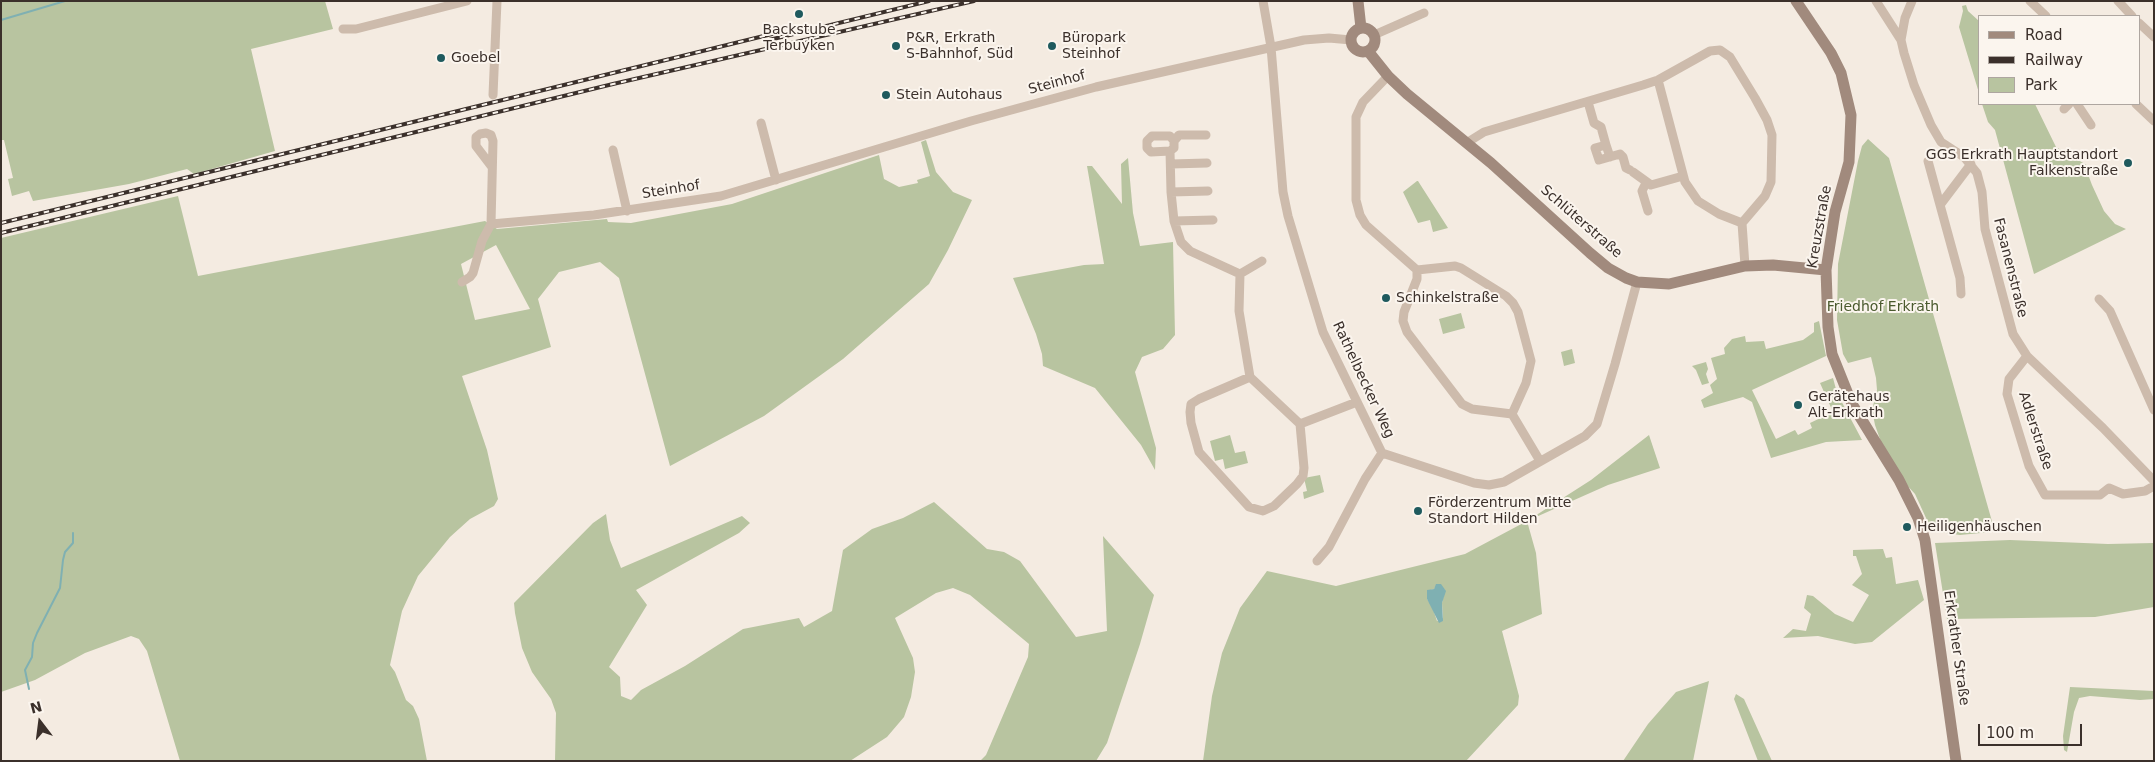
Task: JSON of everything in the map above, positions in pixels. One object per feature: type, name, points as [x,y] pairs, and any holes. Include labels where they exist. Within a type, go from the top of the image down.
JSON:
[{"type":"main road","points":[[1358,1],[1361,28]]},
{"type":"main road","name":"Kreuzstraße","points":[[1796,1],[1841,73],[1852,115],[1849,162],[1835,212],[1826,270],[1828,327],[1832,354],[1840,376],[1865,427],[1899,480],[1910,501],[1925,540]]},
{"type":"main road","points":[[1361,28],[1369,29],[1374,35],[1375,44],[1368,51],[1356,50],[1351,40],[1354,32],[1361,28]]},
{"type":"main road","name":"Schlüterstraße","points":[[1368,51],[1388,76],[1468,142],[1590,253],[1608,268],[1637,282],[1669,284],[1745,266],[1772,265],[1826,270]]},
{"type":"main road","name":"Erkrather Straße","points":[[1925,540],[1956,761]]},
{"type":"street","points":[[343,29],[356,28],[467,1]]},
{"type":"street","points":[[493,95],[496,1]]},
{"type":"street","name":"Rathelbecker Weg","points":[[1264,1],[1271,47],[1283,192],[1288,216],[1323,332],[1382,454],[1474,483],[1489,485],[1504,482],[1585,436],[1597,424],[1637,282]]},
{"type":"street","points":[[1876,1],[1901,40]]},
{"type":"street","name":"Fasanenstraße","points":[[1912,1],[1905,18],[1901,40],[1914,85],[1931,125],[1942,142],[1970,164],[1977,173],[1980,183],[1985,229],[2013,334],[2027,356],[2103,428],[2154,481]]},
{"type":"street","points":[[2030,1],[2045,15]]},
{"type":"street","points":[[2118,1],[2131,15]]},
{"type":"street","points":[[1374,35],[1424,13]]},
{"type":"street","points":[[1889,20],[1905,18]]},
{"type":"street","points":[[2140,24],[2154,37]]},
{"type":"street","name":"Steinhof","points":[[491,224],[627,210],[721,196],[1032,104],[1134,78],[1304,40],[1329,38],[1351,40]]},
{"type":"street","points":[[1468,142],[1484,132],[1658,80],[1710,51],[1720,50],[1730,57],[1759,104],[1772,135],[1771,182],[1765,196],[1742,224],[1745,266]]},
{"type":"street","points":[[1388,76],[1363,102],[1356,118],[1356,200],[1360,215],[1366,225],[1417,270],[1455,266],[1461,268],[1506,296],[1513,303],[1518,312],[1531,361],[1526,383],[1512,414]]},
{"type":"street","points":[[1658,80],[1683,176],[1698,201],[1719,214],[1742,224]]},
{"type":"street","points":[[1588,102],[1594,123],[1601,127],[1606,144],[1595,148],[1599,160],[1620,154],[1623,156],[1626,168],[1651,185],[1683,176]]},
{"type":"street","points":[[2078,105],[2091,125]]},
{"type":"street","points":[[2137,105],[2154,120]]},
{"type":"street","points":[[761,123],[776,180]]},
{"type":"street","points":[[1174,141],[1179,135],[1206,135]]},
{"type":"street","points":[[1152,136],[1170,136],[1174,141],[1174,148],[1170,151],[1151,152],[1147,148],[1147,141],[1152,136]]},
{"type":"street","name":"Steinhof","points":[[613,150],[627,210]]},
{"type":"street","points":[[1170,151],[1174,221],[1178,236],[1184,247],[1240,274]]},
{"type":"street","points":[[1928,161],[1960,278],[1961,294]]},
{"type":"street","points":[[1171,164],[1207,163]]},
{"type":"street","points":[[1940,205],[1970,164]]},
{"type":"street","points":[[462,282],[470,278],[473,273],[482,241],[491,224],[492,167]]},
{"type":"street","points":[[1646,183],[1642,191],[1648,211]]},
{"type":"street","points":[[1171,192],[1208,191]]},
{"type":"street","points":[[1174,221],[1213,220]]},
{"type":"street","points":[[1240,274],[1262,261]]},
{"type":"street","points":[[1417,270],[1417,279],[1404,312],[1403,321],[1407,332],[1462,404],[1472,409],[1512,414]]},
{"type":"street","points":[[1240,274],[1239,311],[1250,377],[1300,424],[1303,476],[1274,506],[1263,511],[1249,507],[1199,452],[1191,423],[1191,404],[1198,399],[1250,377]]},
{"type":"street","points":[[2099,299],[2110,311],[2154,410]]},
{"type":"street","name":"Adlerstraße","points":[[2027,356],[2009,379],[2007,394],[2030,466],[2045,495],[2100,495],[2109,488],[2123,494],[2145,491],[2154,486]]},
{"type":"street","points":[[1300,424],[1357,402]]},
{"type":"street","points":[[1512,414],[1540,460]]},
{"type":"street","points":[[1317,561],[1329,547],[1365,479],[1382,454]]},
{"type":"green space","points":[[1,1],[325,1],[333,29],[251,49],[275,151],[194,174],[187,169],[129,184],[33,201],[29,191],[12,196],[8,179],[13,178],[4,140],[1,140]]},
{"type":"green space","points":[[1966,5],[1968,11],[1978,20],[1978,90],[1959,27],[1963,11],[1962,6]]},
{"type":"green space","points":[[1982,105],[2035,105],[2056,147],[2090,167],[2089,177],[2104,211],[2115,224],[2126,229],[2034,274],[1995,130],[1988,122]]},
{"type":"green space","name":"Friedhof Erkrath","points":[[1868,139],[1889,158],[1993,525],[1991,532],[1960,535],[1932,531],[1915,494],[1904,482],[1881,442],[1875,425],[1872,410],[1877,390],[1871,357],[1848,363],[1843,354],[1837,320],[1838,264],[1858,161],[1862,146]]},
{"type":"green space","points":[[926,140],[936,172],[953,192],[972,200],[929,284],[843,359],[764,416],[670,466],[619,278],[600,262],[559,272],[538,299],[551,347],[462,376],[487,450],[498,499],[494,506],[470,519],[450,537],[418,576],[402,611],[390,665],[395,672],[406,700],[413,706],[419,719],[427,761],[180,761],[147,651],[139,639],[131,636],[85,653],[35,680],[1,692],[1,238],[178,196],[198,276],[485,221],[497,229],[607,219],[608,222],[631,223],[732,204],[879,155],[884,179],[899,187],[918,183],[917,180],[930,176],[921,142]],"holes":[[[496,245],[530,309],[475,320],[461,264]]]},
{"type":"green space","points":[[1128,158],[1133,213],[1140,246],[1173,242],[1175,335],[1163,349],[1142,357],[1135,372],[1156,448],[1155,470],[1141,445],[1095,388],[1043,366],[1042,354],[1036,334],[1013,278],[1084,265],[1104,264],[1087,166],[1092,166],[1122,204],[1121,164]]},
{"type":"green space","points":[[1417,181],[1448,228],[1433,232],[1430,220],[1418,223],[1403,192]]},
{"type":"green space","points":[[1461,313],[1465,328],[1443,334],[1439,319]]},
{"type":"green space","points":[[1819,321],[1826,356],[1752,390],[1776,439],[1795,430],[1798,435],[1812,428],[1810,423],[1833,412],[1820,383],[1833,378],[1837,393],[1862,440],[1826,442],[1771,458],[1752,402],[1743,397],[1704,408],[1701,400],[1713,393],[1710,385],[1717,379],[1711,358],[1725,354],[1724,348],[1732,339],[1745,336],[1746,342],[1764,341],[1766,349],[1803,340],[1814,332],[1814,323]]},
{"type":"green space","points":[[1572,349],[1575,363],[1564,366],[1561,352]]},
{"type":"green space","points":[[1706,362],[1708,369],[1706,374],[1709,383],[1702,385],[1696,370],[1692,366]]},
{"type":"green space","points":[[1230,435],[1235,453],[1245,451],[1248,463],[1225,469],[1223,459],[1215,461],[1210,441]]},
{"type":"green space","points":[[1649,435],[1660,468],[1608,485],[1527,521],[1591,480]]},
{"type":"green space","points":[[1320,475],[1324,492],[1304,499],[1303,492],[1307,491],[1304,478]]},
{"type":"green space","points":[[934,502],[987,549],[1004,552],[1020,561],[1076,637],[1107,631],[1103,536],[1154,595],[1107,743],[1096,761],[980,761],[986,755],[1028,657],[1029,644],[970,595],[953,588],[936,593],[895,618],[913,658],[915,672],[911,697],[904,717],[887,737],[850,761],[555,761],[556,713],[551,699],[532,672],[522,648],[514,603],[593,523],[606,514],[610,540],[621,568],[742,516],[750,523],[739,533],[636,590],[647,605],[609,667],[620,677],[621,696],[631,700],[641,690],[685,666],[743,629],[799,618],[804,627],[832,611],[843,550],[872,529],[903,518]]},
{"type":"green space","points":[[1527,521],[1536,553],[1542,614],[1502,631],[1519,696],[1518,705],[1466,761],[1203,761],[1212,696],[1222,653],[1240,608],[1267,571],[1336,586],[1465,554]],"holes":[[[1437,584],[1445,590],[1442,603],[1443,618],[1437,621],[1432,606],[1427,599],[1427,591],[1434,589]]]},
{"type":"green space","points":[[2010,540],[2108,544],[2154,543],[2154,607],[2095,617],[1947,619],[1935,543]]},
{"type":"green space","points":[[1883,549],[1886,558],[1892,557],[1896,584],[1918,580],[1924,600],[1872,642],[1855,644],[1818,636],[1783,638],[1793,629],[1806,631],[1811,614],[1804,608],[1807,595],[1813,596],[1835,614],[1853,622],[1869,595],[1852,585],[1862,574],[1856,556],[1853,556],[1853,550]]},
{"type":"green space","points":[[1709,681],[1693,761],[1623,761],[1648,724],[1676,692]]},
{"type":"green space","points":[[2070,687],[2154,691],[2154,699],[2140,700],[2090,696],[2079,698],[2074,712],[2067,752],[2064,750],[2063,736]]},
{"type":"green space","points":[[1736,694],[1744,699],[1772,761],[1758,761],[1734,699]]},
{"type":"water","points":[[1436,584],[1441,584],[1446,591],[1442,603],[1443,621],[1439,623],[1427,599],[1427,590],[1434,589]]},
{"type":"waterway","points":[[1,20],[65,1]]},
{"type":"waterway","points":[[29,689],[25,670],[32,657],[33,643],[37,633],[60,588],[63,560],[65,552],[73,543],[73,533]]},
{"type":"railway","points":[[769,40],[929,1]]},
{"type":"railway","points":[[1,233],[613,84],[974,1]]},
{"type":"railway","points":[[1,223],[776,33]]},
{"type":"place","name":"Backstube Terbuyken","points":[[799,14]]},
{"type":"place","name":"P&R, Erkrath S-Bahnhof, Süd","points":[[896,46]]},
{"type":"place","name":"Büropark Steinhof","points":[[1052,46]]},
{"type":"place","name":"Goebel","points":[[441,58]]},
{"type":"place","name":"Stein Autohaus","points":[[886,95]]},
{"type":"place","name":"GGS Erkrath Hauptstandort Falkenstraße","points":[[2128,163]]},
{"type":"place","name":"Schinkelstraße","points":[[1386,298]]},
{"type":"place","name":"Gerätehaus Alt-Erkrath","points":[[1798,405]]},
{"type":"place","name":"Förderzentrum Mitte Standort Hilden","points":[[1418,511]]},
{"type":"place","name":"Heiligenhäuschen","points":[[1907,527]]}]
